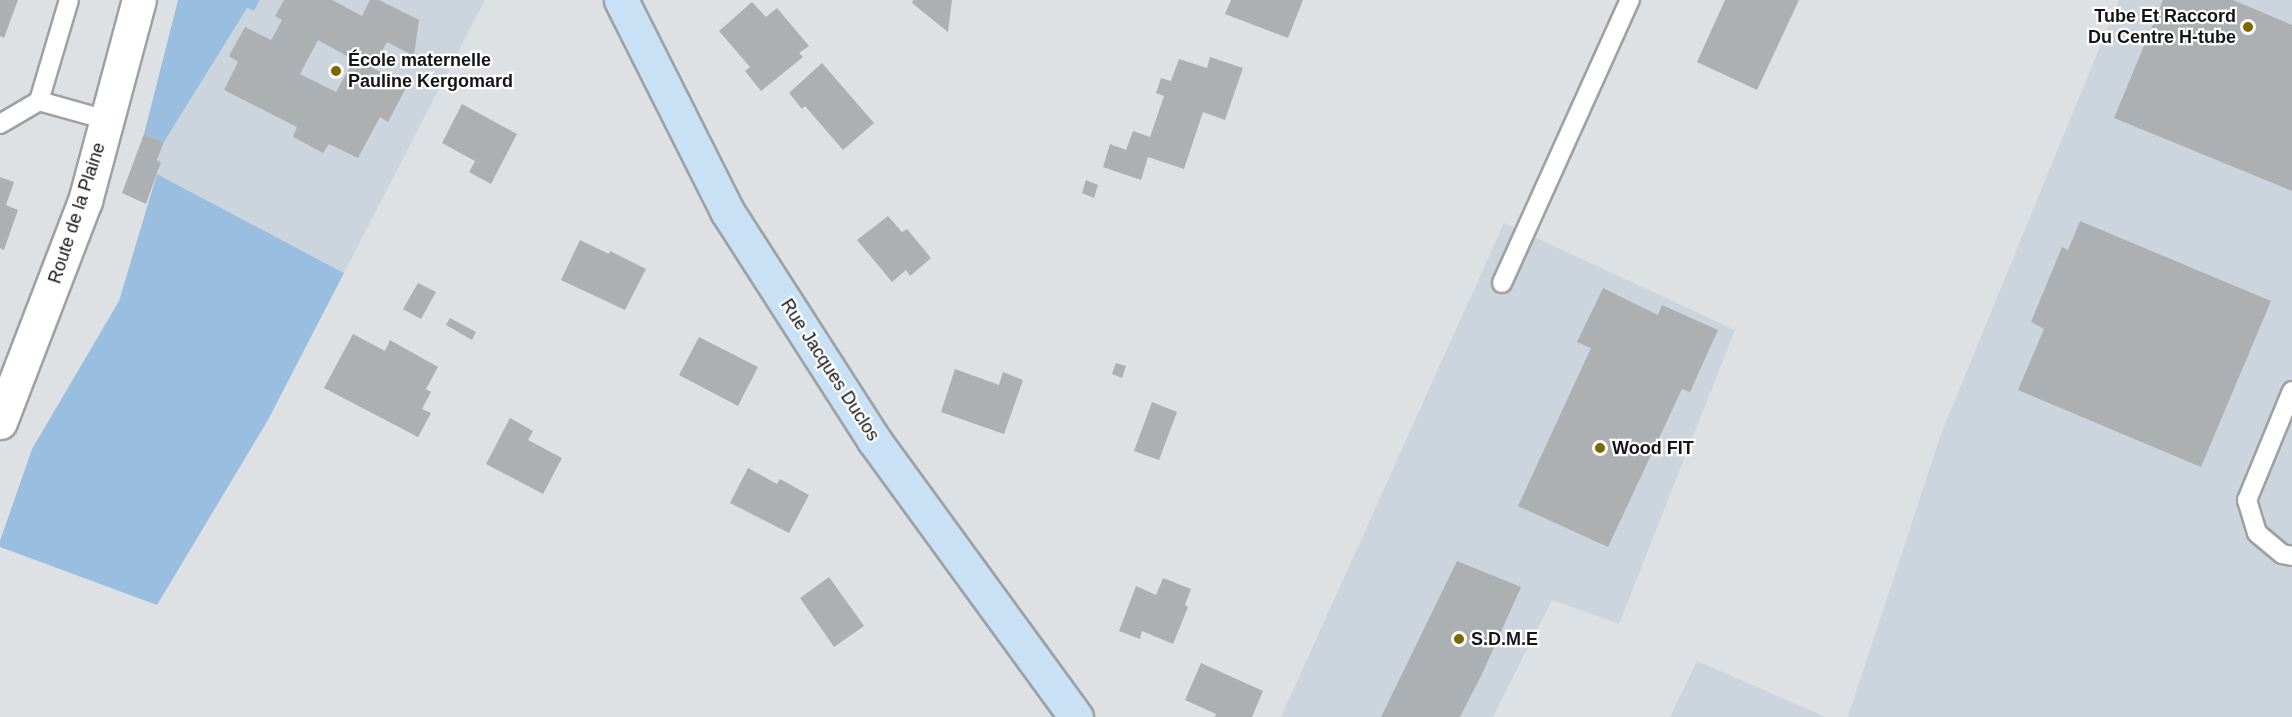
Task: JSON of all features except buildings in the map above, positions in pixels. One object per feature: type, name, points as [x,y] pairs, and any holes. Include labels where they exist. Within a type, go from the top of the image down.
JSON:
[{"type":"street","name":"Route de la Plaine","points":[[2,407],[74,234],[139,0]]},
{"type":"street","name":"Rue Jacques Duclos","points":[[621,0],[727,211],[874,440],[1076,717]]},
{"type":"lane","points":[[0,124],[39,101],[69,0]]},
{"type":"lane","points":[[1502,283],[1630,0]]},
{"type":"lane","points":[[39,101],[107,120]]},
{"type":"lane","points":[[2292,391],[2247,500],[2257,533],[2282,554],[2292,556]]},
{"type":"shaded area","points":[[178,0],[260,0],[254,11],[247,8],[164,142],[144,134]]},
{"type":"shaded area","points":[[260,0],[485,0],[344,273],[157,174],[161,162],[157,160],[164,142],[247,7],[254,11]]},
{"type":"shaded area","points":[[2119,0],[2292,0],[2292,717],[1848,717],[1941,434]]},
{"type":"shaded area","points":[[157,174],[344,273],[268,420],[157,605],[0,547],[0,541],[32,449],[119,301]]},
{"type":"shaded area","points":[[1504,223],[1735,330],[1619,624],[1552,600],[1493,717],[1281,717]]},
{"type":"shaded area","points":[[1697,661],[1826,717],[1670,717]]},
{"type":"place","name":"Tube Et Raccord Du Centre H-tube","points":[[2248,27]]},
{"type":"place","name":"École maternelle Pauline Kergomard","points":[[336,71]]},
{"type":"place","name":"Wood FIT","points":[[1600,448]]},
{"type":"place","name":"S.D.M.E","points":[[1459,639]]}]
